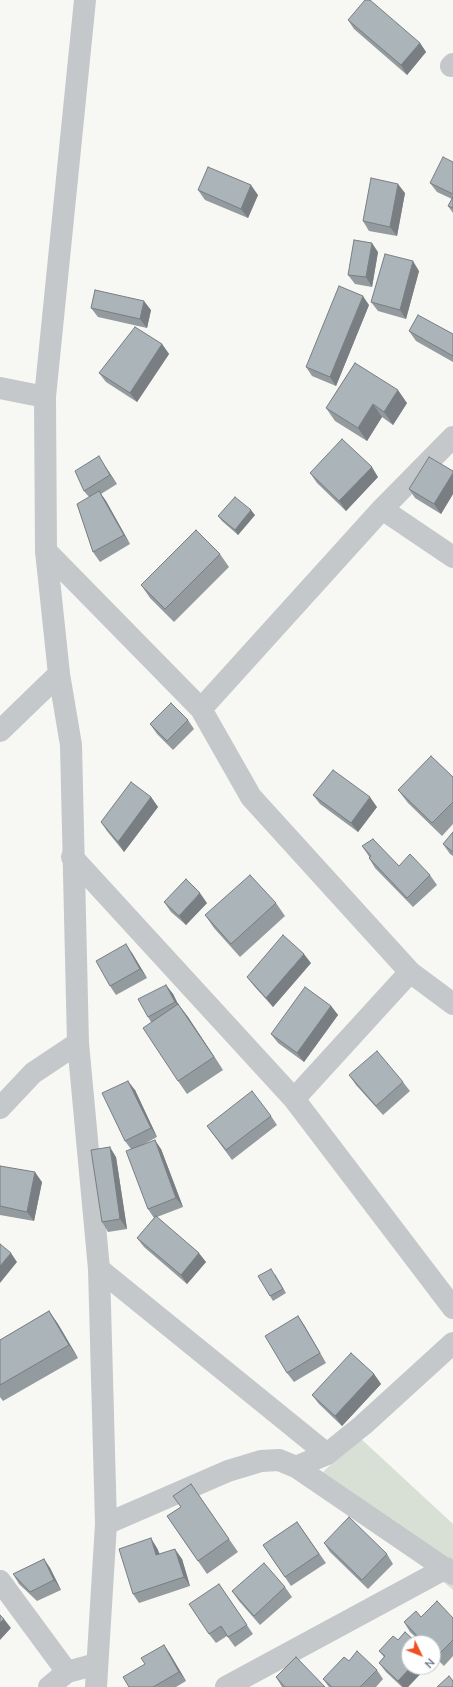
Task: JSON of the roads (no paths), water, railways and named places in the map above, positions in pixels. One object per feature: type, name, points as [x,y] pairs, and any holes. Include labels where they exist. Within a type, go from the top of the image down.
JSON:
[{"type":"street","points":[[86,0],[45,397],[46,551],[70,746],[78,1043],[99,1270],[106,1524],[96,1687]]},
{"type":"street","points":[[0,388],[45,397]]},
{"type":"street","points":[[201,708],[382,509],[453,437]]},
{"type":"street","points":[[382,509],[453,557]]},
{"type":"street","points":[[46,551],[201,708],[251,797],[410,972],[453,1004]]},
{"type":"street","points":[[0,731],[60,674]]},
{"type":"street","points":[[72,856],[294,1099],[453,1308]]},
{"type":"street","points":[[294,1099],[410,972]]},
{"type":"street","points":[[0,1108],[34,1073],[78,1043]]},
{"type":"street","points":[[99,1270],[327,1454]]},
{"type":"street","points":[[296,1467],[327,1454],[363,1425],[453,1343]]},
{"type":"street","points":[[106,1524],[260,1460],[279,1460],[296,1467],[449,1571],[226,1687]]},
{"type":"street","points":[[0,1580],[67,1672]]},
{"type":"street","points":[[49,1687],[67,1672],[97,1664]]}]
